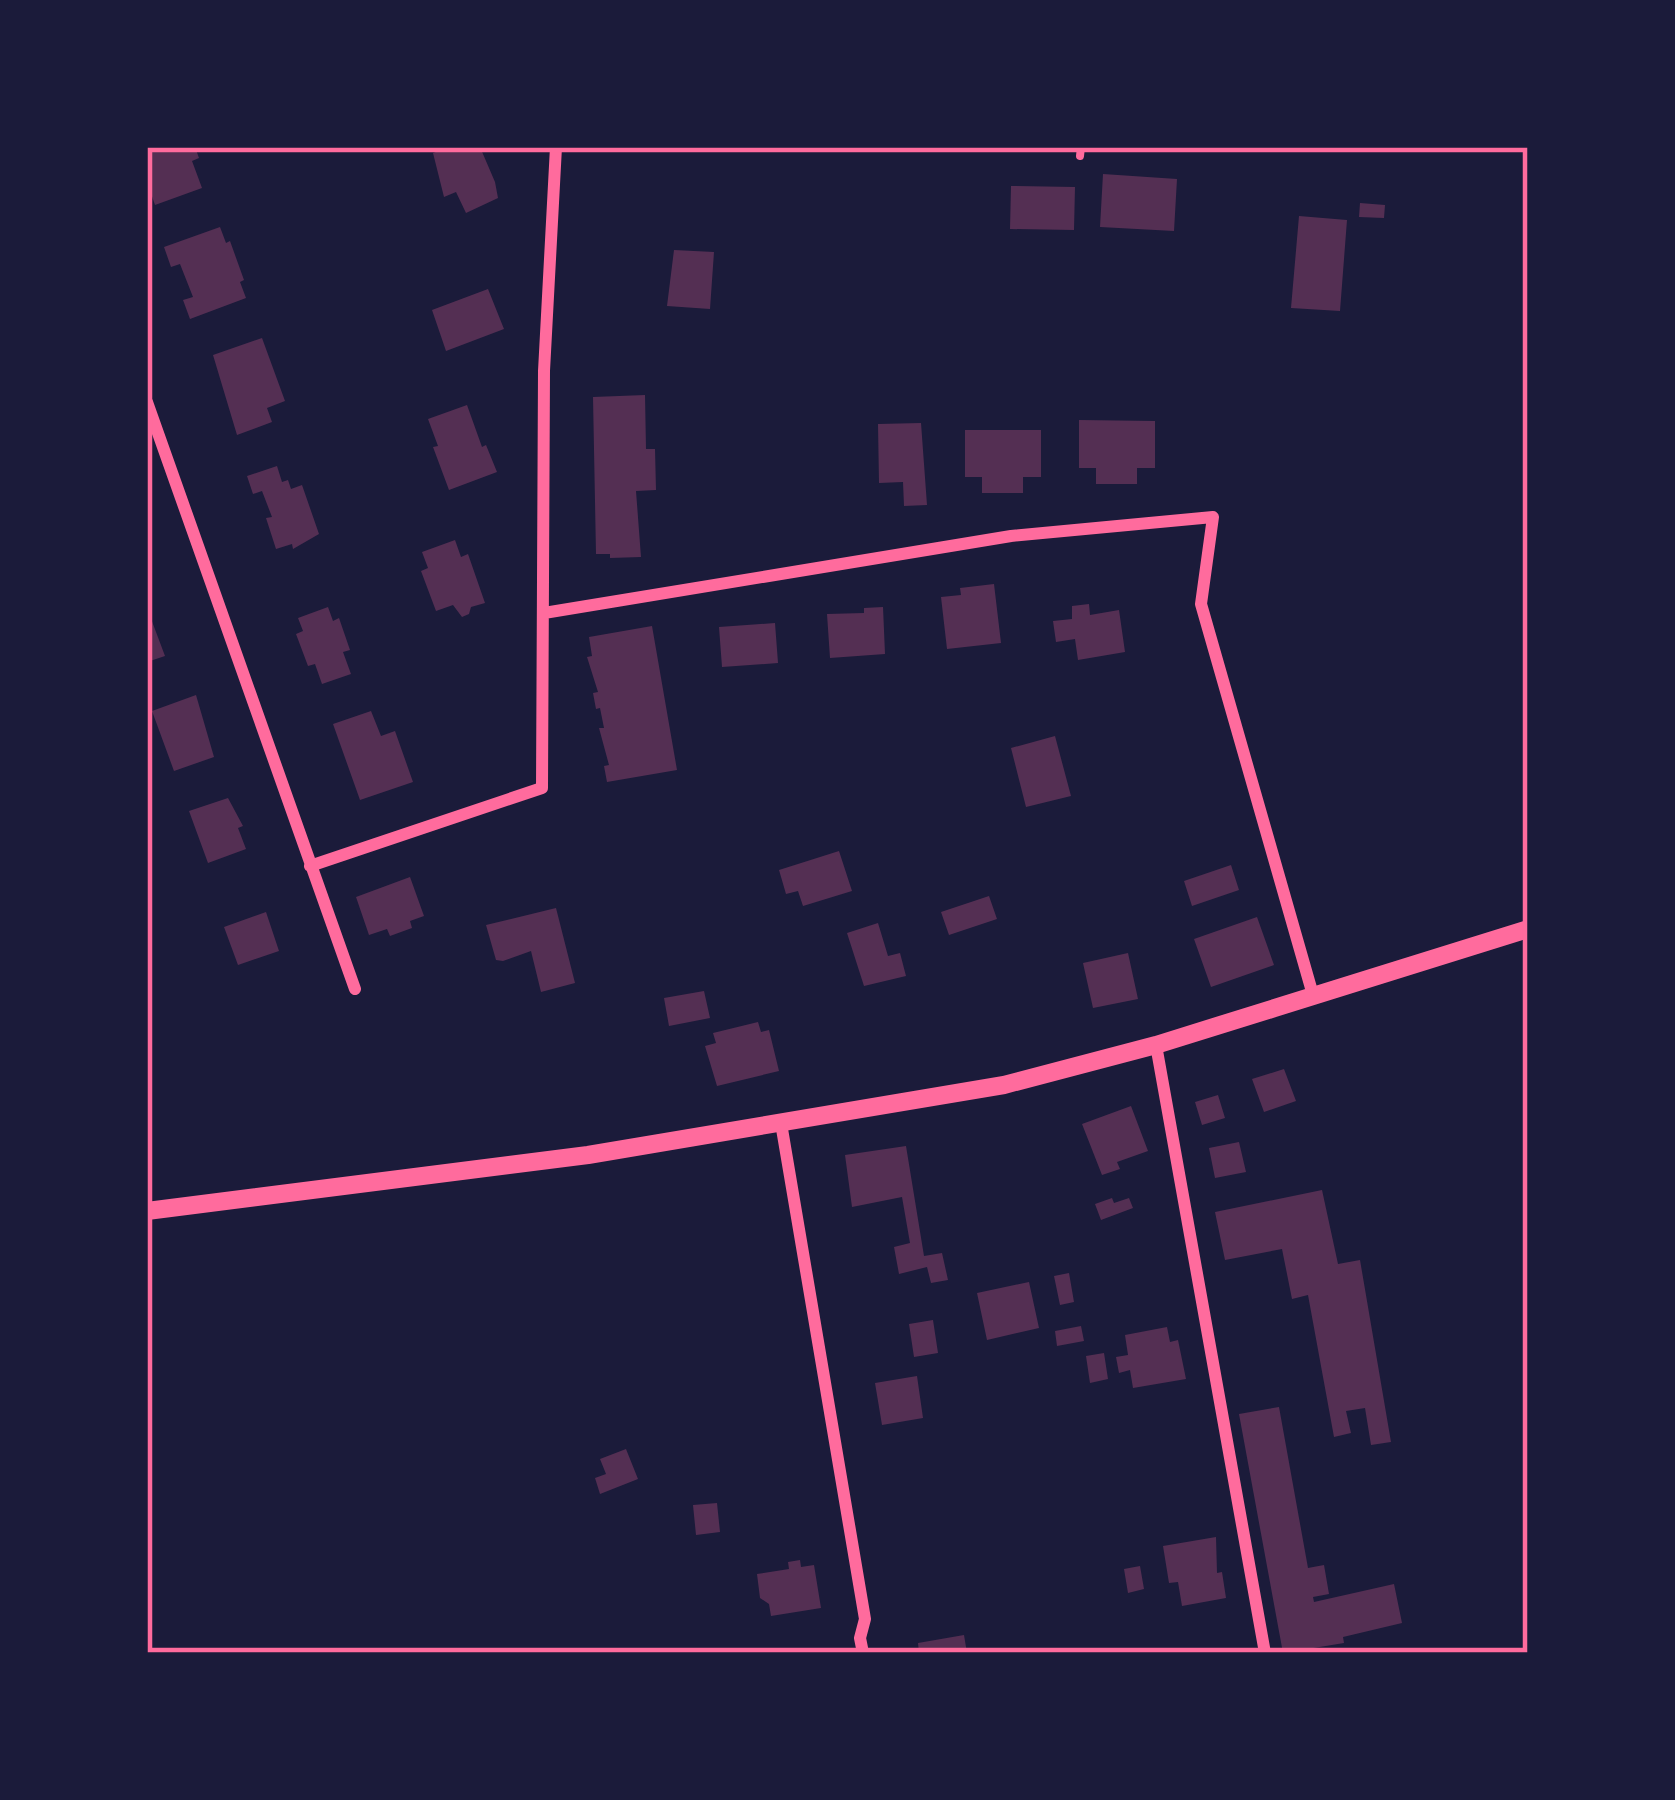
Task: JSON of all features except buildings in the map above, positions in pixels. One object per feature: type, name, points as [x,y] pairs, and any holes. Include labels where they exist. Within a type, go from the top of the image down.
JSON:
[{"type":"street","points":[[310,866],[542,788],[544,370],[556,147]]},
{"type":"street","points":[[147,402],[355,988]]},
{"type":"street","points":[[544,613],[1011,536],[1213,517],[1201,604],[1312,995]]},
{"type":"street","points":[[147,1210],[588,1155],[1004,1085],[1156,1046],[1528,929]]},
{"type":"street","points":[[1156,1046],[1265,1653]]},
{"type":"street","points":[[781,1123],[865,1619],[862,1653]]},
{"type":"lane","points":[[1161,147],[1189,147]]}]
